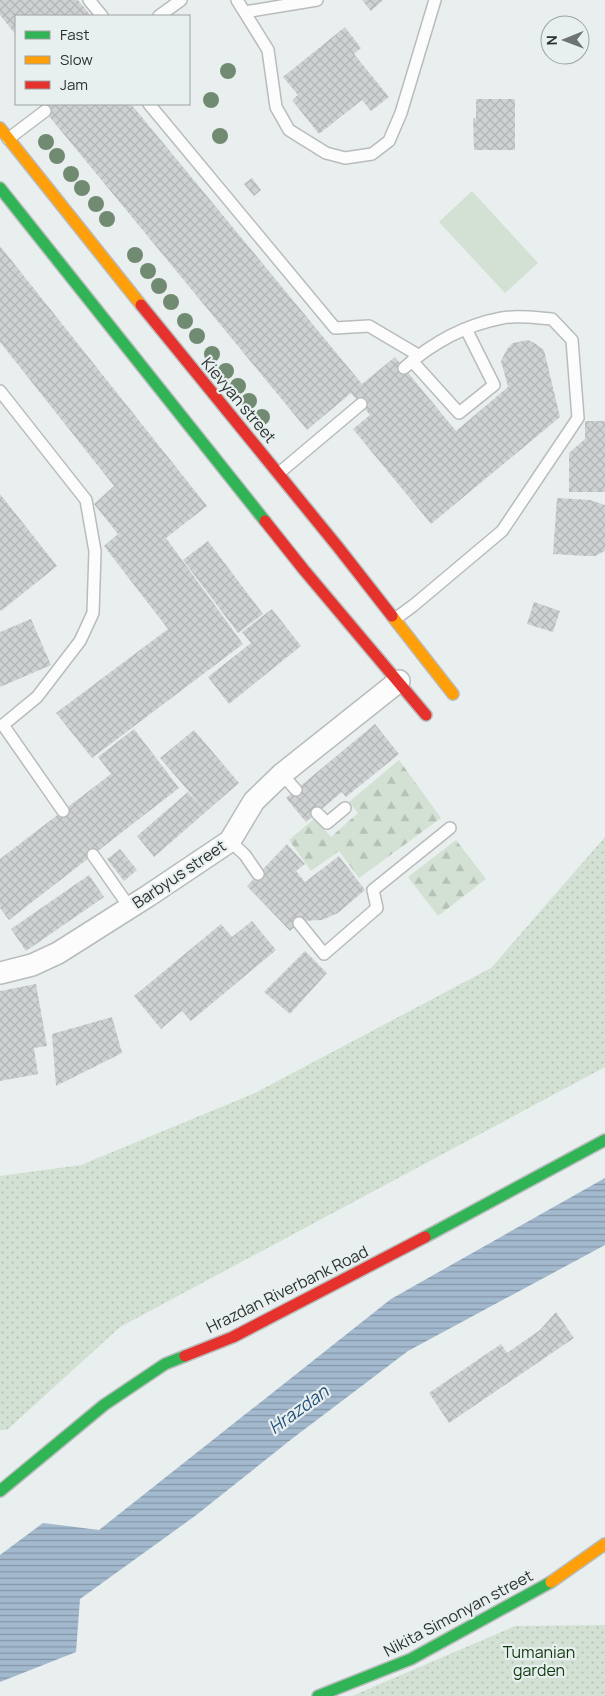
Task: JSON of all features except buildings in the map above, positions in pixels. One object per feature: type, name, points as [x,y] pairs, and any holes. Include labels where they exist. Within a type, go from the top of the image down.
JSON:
[{"type":"main road","name":"Kievyan street","points":[[0,128],[164,335],[279,473],[453,694]]},
{"type":"main road","points":[[0,188],[304,570],[426,715]]},
{"type":"main road","points":[[337,562],[338,547]]},
{"type":"main road","points":[[304,570],[320,572]]},
{"type":"main road","name":"Hrazdan Riverbank Road","points":[[0,1491],[104,1405],[164,1364],[233,1337],[449,1225],[605,1140]]},
{"type":"main road","name":"Nikita Simonyan street","points":[[318,1696],[411,1659],[549,1583],[605,1544]]},
{"type":"street","name":"Barbyus street","points":[[0,973],[32,965],[58,953],[130,908],[230,841],[254,801],[289,782],[399,681]]},
{"type":"lane","points":[[89,0],[101,15]]},
{"type":"lane","points":[[161,15],[181,0]]},
{"type":"lane","points":[[237,0],[268,50],[276,108],[288,130],[326,153],[345,158],[372,154],[389,141],[401,113],[435,0]]},
{"type":"lane","points":[[245,12],[318,0]]},
{"type":"lane","points":[[150,105],[335,328],[369,326],[412,361],[459,413],[494,385],[466,329]]},
{"type":"lane","points":[[8,139],[45,111]]},
{"type":"lane","points":[[395,619],[502,531],[578,418],[572,340],[552,319],[504,317],[453,333],[412,361]]},
{"type":"lane","points":[[0,390],[86,500],[94,543],[93,613],[80,641],[37,697],[3,725],[63,811]]},
{"type":"lane","points":[[279,473],[361,404]]},
{"type":"lane","points":[[317,813],[327,823],[345,808]]},
{"type":"lane","points":[[299,923],[324,954],[377,908],[373,890],[450,828]]},
{"type":"lane","points":[[230,841],[245,855],[258,874]]},
{"type":"lane","points":[[93,855],[130,908]]},
{"type":"green space","points":[[472,191],[538,263],[505,293],[439,222]]},
{"type":"green space","points":[[399,760],[441,818],[359,878],[339,851],[311,871],[289,840],[315,818],[331,837],[358,813],[349,802]]},
{"type":"green space","points":[[605,837],[605,1067],[120,1327],[7,1430],[0,1430],[0,1176],[81,1165],[255,1093],[491,968]]},
{"type":"green space","points":[[456,840],[486,879],[438,916],[408,877]]},
{"type":"green space","name":"Tumanian garden","points":[[605,1625],[605,1696],[352,1696],[515,1626]]},
{"type":"water","name":"Hrazdan","points":[[605,1178],[605,1245],[408,1351],[293,1438],[195,1516],[80,1599],[76,1652],[0,1682],[0,1555],[43,1523],[99,1530],[391,1299]]},
{"type":"traffic: fast","points":[[0,188],[265,521]]},
{"type":"traffic: fast","points":[[425,1237],[605,1140]]},
{"type":"traffic: fast","points":[[0,1491],[104,1405],[165,1364],[185,1356]]},
{"type":"traffic: fast","points":[[318,1696],[411,1659],[551,1582]]},
{"type":"traffic: slow","points":[[0,128],[141,305]]},
{"type":"traffic: slow","points":[[392,616],[453,694]]},
{"type":"traffic: slow","points":[[551,1582],[605,1544]]},
{"type":"traffic: jam","points":[[141,305],[392,616]]},
{"type":"traffic: jam","points":[[265,521],[426,715]]},
{"type":"traffic: jam","points":[[185,1356],[233,1337],[425,1237]]}]
